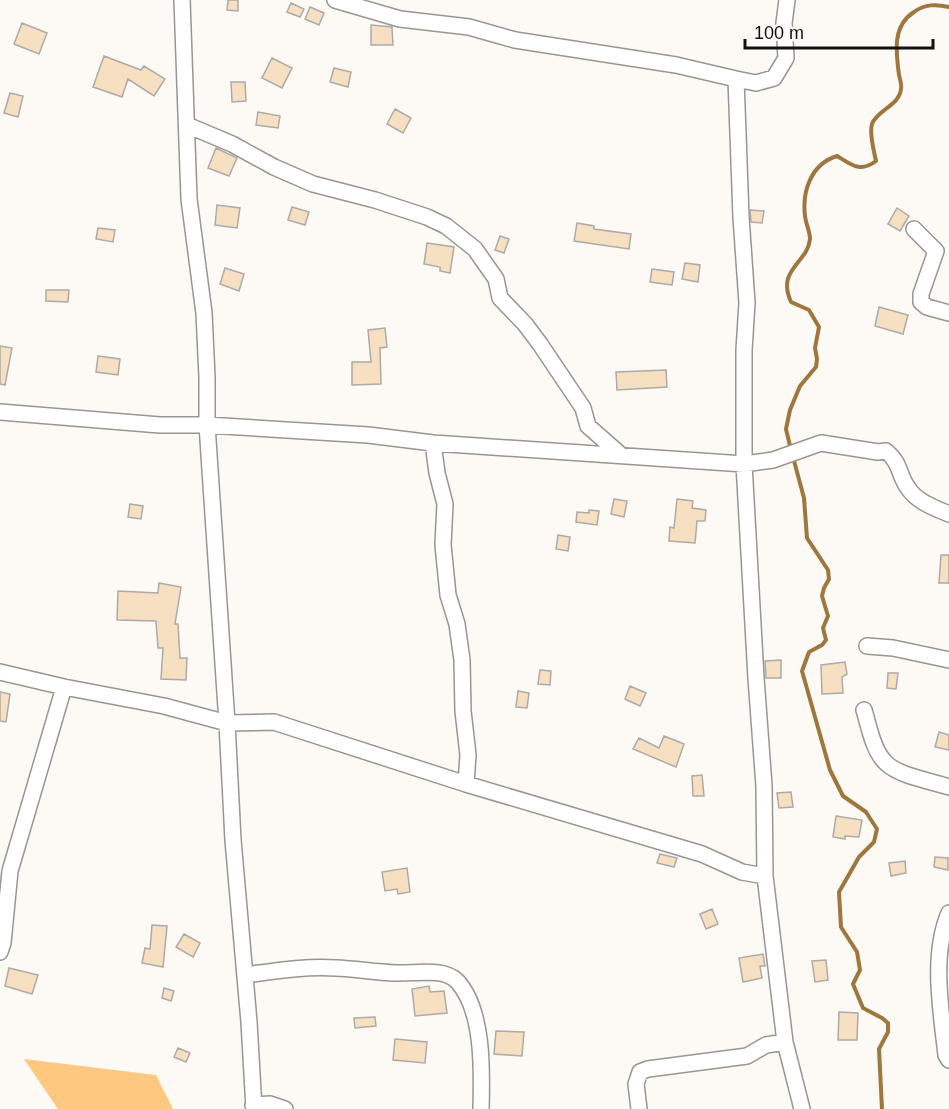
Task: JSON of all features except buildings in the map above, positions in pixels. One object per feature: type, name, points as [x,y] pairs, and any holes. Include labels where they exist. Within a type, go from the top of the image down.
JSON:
[{"type":"street","points":[[182,0],[189,199],[204,313],[207,425],[228,723],[233,840],[254,1107],[270,1104],[285,1109]]},
{"type":"street","points":[[335,0],[400,19],[469,27],[515,40],[676,65],[756,83],[774,78],[786,58],[784,23],[787,0]]},
{"type":"street","points":[[736,80],[747,303],[744,350],[744,464],[764,786],[765,876],[785,1042],[802,1109]]},
{"type":"street","points":[[187,125],[232,144],[274,167],[313,184],[375,200],[427,217],[446,226],[476,249],[496,279],[500,298],[525,324],[540,344],[583,408],[588,426],[622,456]]},
{"type":"street","points":[[914,229],[936,251],[921,294],[921,302],[927,307],[949,313]]},
{"type":"street","points":[[0,412],[149,424],[207,425],[368,435],[433,443],[744,464],[773,460],[821,443],[878,452],[886,451],[895,458],[908,489],[925,503],[949,514]]},
{"type":"street","points":[[433,443],[437,473],[445,504],[442,545],[448,595],[458,624],[462,660],[468,755],[466,784]]},
{"type":"street","points":[[867,646],[893,648],[949,660]]},
{"type":"street","points":[[0,672],[164,706],[228,723],[274,722],[466,784],[702,854],[742,872],[765,876]]},
{"type":"street","points":[[0,952],[3,943],[10,871],[64,687]]},
{"type":"street","points":[[864,710],[875,744],[884,762],[896,771],[949,787]]},
{"type":"street","points":[[949,912],[945,923],[939,965],[946,1055],[949,1060]]},
{"type":"street","points":[[245,975],[283,969],[334,968],[396,973],[443,973],[456,981],[471,1001],[479,1035],[481,1109]]},
{"type":"street","points":[[639,1109],[636,1084],[640,1072],[747,1056],[766,1045],[785,1042]]},
{"type":"shaded area","points":[[24,1059],[156,1075],[173,1109],[58,1109]]},
{"type":"waterway","points":[[791,450],[786,429],[790,410],[800,386],[816,367],[815,348],[819,327],[809,310],[791,302],[787,291],[790,274],[804,254],[810,239],[804,207],[807,188],[821,165],[837,156],[852,165],[861,167],[876,161],[871,128],[878,115],[896,100],[901,89],[897,40],[902,25],[907,18],[922,7],[935,5],[949,7]]},
{"type":"waterway","points":[[793,457],[804,498],[807,538],[828,570],[829,579],[822,596],[828,616],[823,628],[826,640],[809,652],[802,671],[830,770],[843,796],[866,812],[877,829],[874,842],[859,857],[839,892],[841,927],[857,952],[860,970],[853,984],[863,1008],[888,1023],[888,1032],[879,1049],[882,1109]]}]
